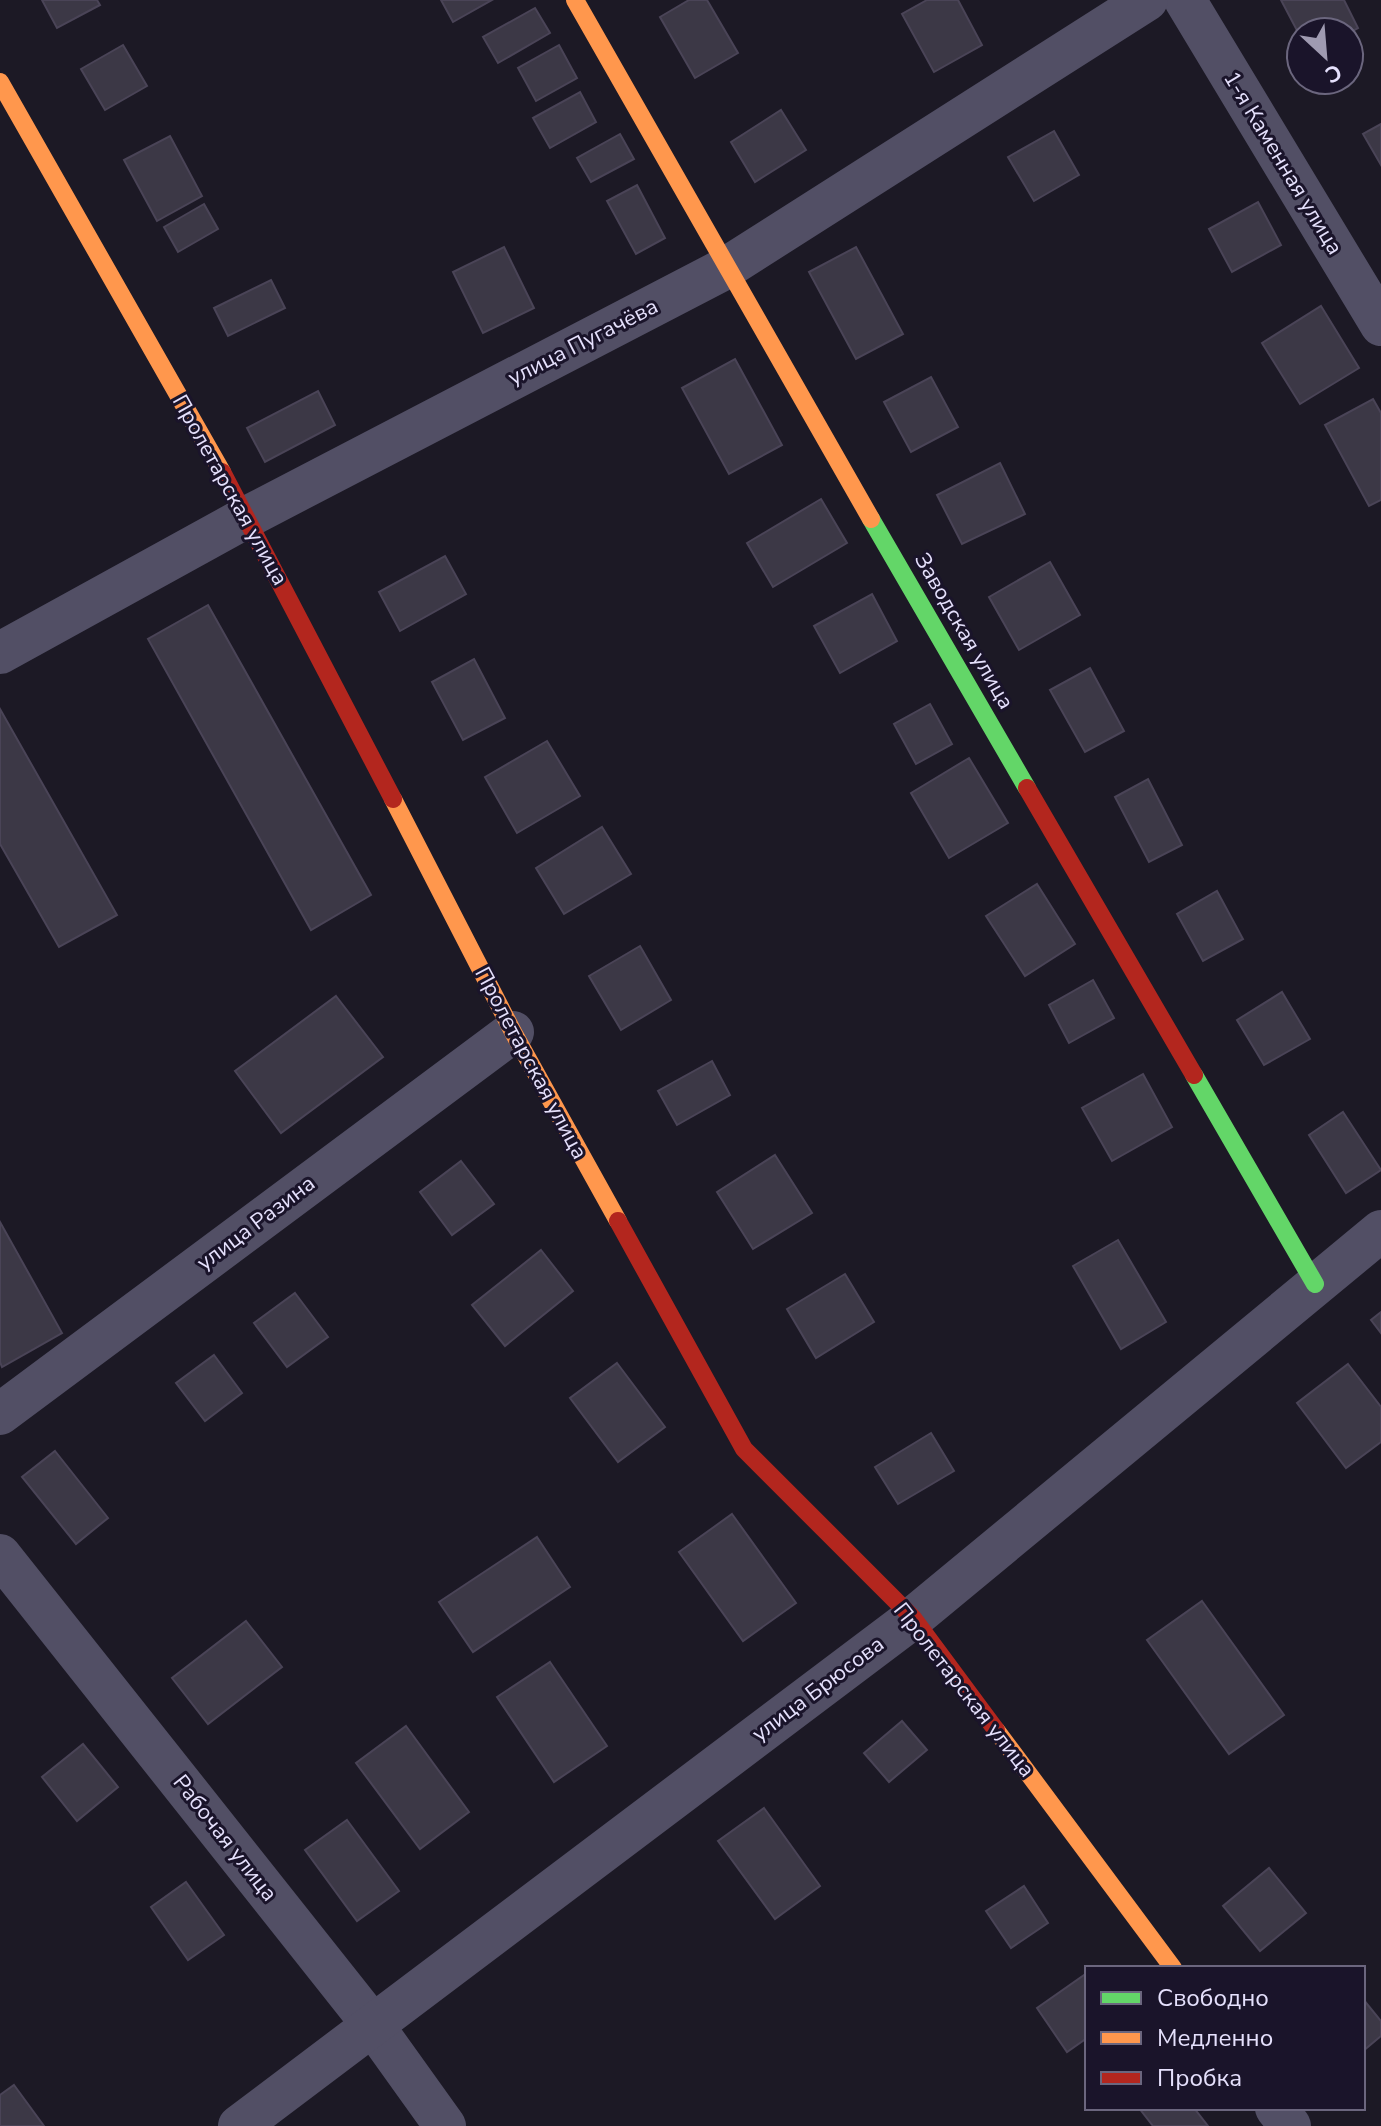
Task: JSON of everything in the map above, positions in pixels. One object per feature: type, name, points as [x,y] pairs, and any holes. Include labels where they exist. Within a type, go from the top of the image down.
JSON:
[{"type":"street","name":"Заводская улица","points":[[575,0],[726,268],[1315,1284]]},
{"type":"street","name":"улица Пугачёва","points":[[0,653],[247,517],[726,268],[1147,0]]},
{"type":"street","name":"1-я Каменная улица","points":[[1185,0],[1381,325]]},
{"type":"street","name":"Пролетарская улица","points":[[0,82],[247,517],[513,1032],[744,1449],[913,1618],[1172,1966]]},
{"type":"street","name":"улица Разина","points":[[0,1414],[513,1032]]},
{"type":"street","name":"улица Брюсова","points":[[239,2126],[913,1618],[1381,1231]]},
{"type":"street","name":"Рабочая улица","points":[[0,1555],[372,2024],[445,2126]]},
{"type":"street","points":[[1278,2110],[1290,2126]]},
{"type":"building","points":[[42,0],[97,0],[100,5],[57,28]]},
{"type":"building","points":[[441,0],[492,0],[453,22]]},
{"type":"building","points":[[689,0],[707,0],[738,53],[695,78],[660,17]]},
{"type":"building","points":[[927,0],[958,0],[982,45],[934,72],[902,14]]},
{"type":"building","points":[[1281,0],[1344,0],[1352,16],[1289,16]]},
{"type":"building","points":[[535,8],[550,33],[498,63],[483,37]]},
{"type":"building","points":[[123,45],[147,86],[105,110],[81,69]]},
{"type":"building","points":[[559,45],[577,78],[536,101],[518,68]]},
{"type":"building","points":[[580,92],[596,122],[550,148],[533,118]]},
{"type":"building","points":[[781,110],[806,150],[755,182],[731,142]]},
{"type":"building","points":[[1381,124],[1381,165],[1363,134]]},
{"type":"building","points":[[1054,131],[1079,175],[1034,201],[1008,157]]},
{"type":"building","points":[[620,134],[634,159],[591,182],[577,158]]},
{"type":"building","points":[[170,136],[202,196],[157,221],[124,160]]},
{"type":"building","points":[[637,185],[665,238],[636,254],[607,201]]},
{"type":"building","points":[[1258,202],[1281,245],[1232,272],[1209,229]]},
{"type":"building","points":[[204,204],[218,229],[178,252],[164,227]]},
{"type":"building","points":[[504,247],[534,308],[483,333],[453,272]]},
{"type":"building","points":[[856,247],[903,334],[856,359],[809,272]]},
{"type":"building","points":[[271,280],[285,308],[228,336],[214,308]]},
{"type":"building","points":[[1321,306],[1359,368],[1300,404],[1262,343]]},
{"type":"building","points":[[735,359],[782,445],[729,474],[682,388]]},
{"type":"building","points":[[931,377],[958,427],[911,452],[884,402]]},
{"type":"building","points":[[318,391],[335,425],[265,462],[247,428]]},
{"type":"building","points":[[1373,399],[1381,413],[1381,500],[1369,506],[1325,425]]},
{"type":"building","points":[[1000,463],[1025,514],[962,544],[937,495]]},
{"type":"building","points":[[821,499],[847,543],[773,587],[747,543]]},
{"type":"building","points":[[445,556],[466,594],[400,631],[379,592]]},
{"type":"building","points":[[1050,562],[1080,615],[1019,650],[989,597]]},
{"type":"building","points":[[872,594],[897,641],[840,673],[814,626]]},
{"type":"building","points":[[208,605],[371,895],[311,930],[148,639]]},
{"type":"building","points":[[474,659],[505,718],[463,740],[432,682]]},
{"type":"building","points":[[1090,668],[1124,731],[1085,752],[1050,690]]},
{"type":"building","points":[[930,704],[952,744],[916,764],[894,724]]},
{"type":"building","points":[[0,709],[117,915],[59,947],[0,844]]},
{"type":"building","points":[[547,741],[580,796],[517,833],[485,777]]},
{"type":"building","points":[[969,758],[1008,823],[949,858],[911,793]]},
{"type":"building","points":[[1148,779],[1182,845],[1149,862],[1115,797]]},
{"type":"building","points":[[602,827],[631,874],[564,914],[536,868]]},
{"type":"building","points":[[1037,884],[1075,944],[1025,976],[986,916]]},
{"type":"building","points":[[1217,891],[1243,939],[1203,961],[1177,914]]},
{"type":"building","points":[[640,946],[671,1000],[621,1030],[589,976]]},
{"type":"building","points":[[1093,980],[1114,1018],[1069,1043],[1049,1005]]},
{"type":"building","points":[[1282,992],[1310,1039],[1264,1065],[1237,1020]]},
{"type":"building","points":[[336,996],[383,1057],[281,1133],[235,1071]]},
{"type":"building","points":[[712,1061],[730,1095],[677,1125],[658,1091]]},
{"type":"building","points":[[1143,1074],[1172,1127],[1112,1161],[1082,1108]]},
{"type":"building","points":[[1343,1112],[1381,1170],[1346,1193],[1309,1135]]},
{"type":"building","points":[[775,1155],[812,1213],[753,1249],[717,1192]]},
{"type":"building","points":[[461,1161],[494,1204],[452,1235],[420,1192]]},
{"type":"building","points":[[0,1222],[62,1333],[2,1367],[0,1362]]},
{"type":"building","points":[[1118,1240],[1166,1322],[1121,1349],[1073,1266]]},
{"type":"building","points":[[541,1250],[573,1291],[505,1346],[472,1305]]},
{"type":"building","points":[[845,1274],[874,1322],[816,1358],[787,1309]]},
{"type":"building","points":[[295,1293],[328,1337],[287,1367],[254,1323]]},
{"type":"building","points":[[1381,1312],[1381,1333],[1371,1320]]},
{"type":"building","points":[[214,1355],[242,1393],[205,1421],[176,1383]]},
{"type":"building","points":[[617,1363],[665,1427],[618,1462],[570,1398]]},
{"type":"building","points":[[1348,1364],[1381,1407],[1381,1442],[1346,1468],[1297,1403]]},
{"type":"building","points":[[931,1433],[954,1471],[898,1504],[875,1467]]},
{"type":"building","points":[[55,1451],[108,1518],[76,1544],[22,1477]]},
{"type":"building","points":[[732,1514],[796,1603],[743,1641],[679,1552]]},
{"type":"building","points":[[537,1537],[570,1587],[473,1652],[439,1602]]},
{"type":"building","points":[[1202,1601],[1284,1715],[1229,1754],[1147,1640]]},
{"type":"building","points":[[246,1621],[282,1667],[208,1724],[172,1678]]},
{"type":"building","points":[[550,1662],[607,1746],[554,1782],[497,1697]]},
{"type":"building","points":[[902,1721],[927,1750],[889,1782],[864,1753]]},
{"type":"building","points":[[406,1726],[469,1812],[420,1849],[356,1763]]},
{"type":"building","points":[[83,1744],[118,1787],[77,1821],[42,1777]]},
{"type":"building","points":[[764,1808],[820,1886],[775,1919],[718,1841]]},
{"type":"building","points":[[347,1820],[399,1891],[357,1921],[305,1850]]},
{"type":"building","points":[[1269,1868],[1306,1913],[1260,1951],[1223,1906]]},
{"type":"building","points":[[186,1882],[224,1935],[188,1960],[151,1907]]},
{"type":"building","points":[[1024,1886],[1048,1923],[1011,1948],[986,1911]]},
{"type":"building","points":[[1085,1974],[1085,2039],[1067,2052],[1037,2008]]},
{"type":"building","points":[[1365,2001],[1381,2021],[1381,2036],[1365,2049]]},
{"type":"building","points":[[14,2085],[44,2126],[0,2126],[0,2095]]},
{"type":"building","points":[[1141,2110],[1196,2110],[1208,2126],[1153,2126]]},
{"type":"traffic: fast","points":[[871,519],[1027,788]]},
{"type":"traffic: fast","points":[[1194,1075],[1315,1284]]},
{"type":"traffic: slow","points":[[575,0],[871,519]]},
{"type":"traffic: slow","points":[[0,82],[222,472]]},
{"type":"traffic: slow","points":[[393,799],[513,1032],[618,1221]]},
{"type":"traffic: slow","points":[[996,1730],[1172,1966]]},
{"type":"traffic: jam","points":[[222,472],[393,799]]},
{"type":"traffic: jam","points":[[1027,788],[1194,1075]]},
{"type":"traffic: jam","points":[[618,1221],[744,1449],[913,1618],[996,1730]]}]
